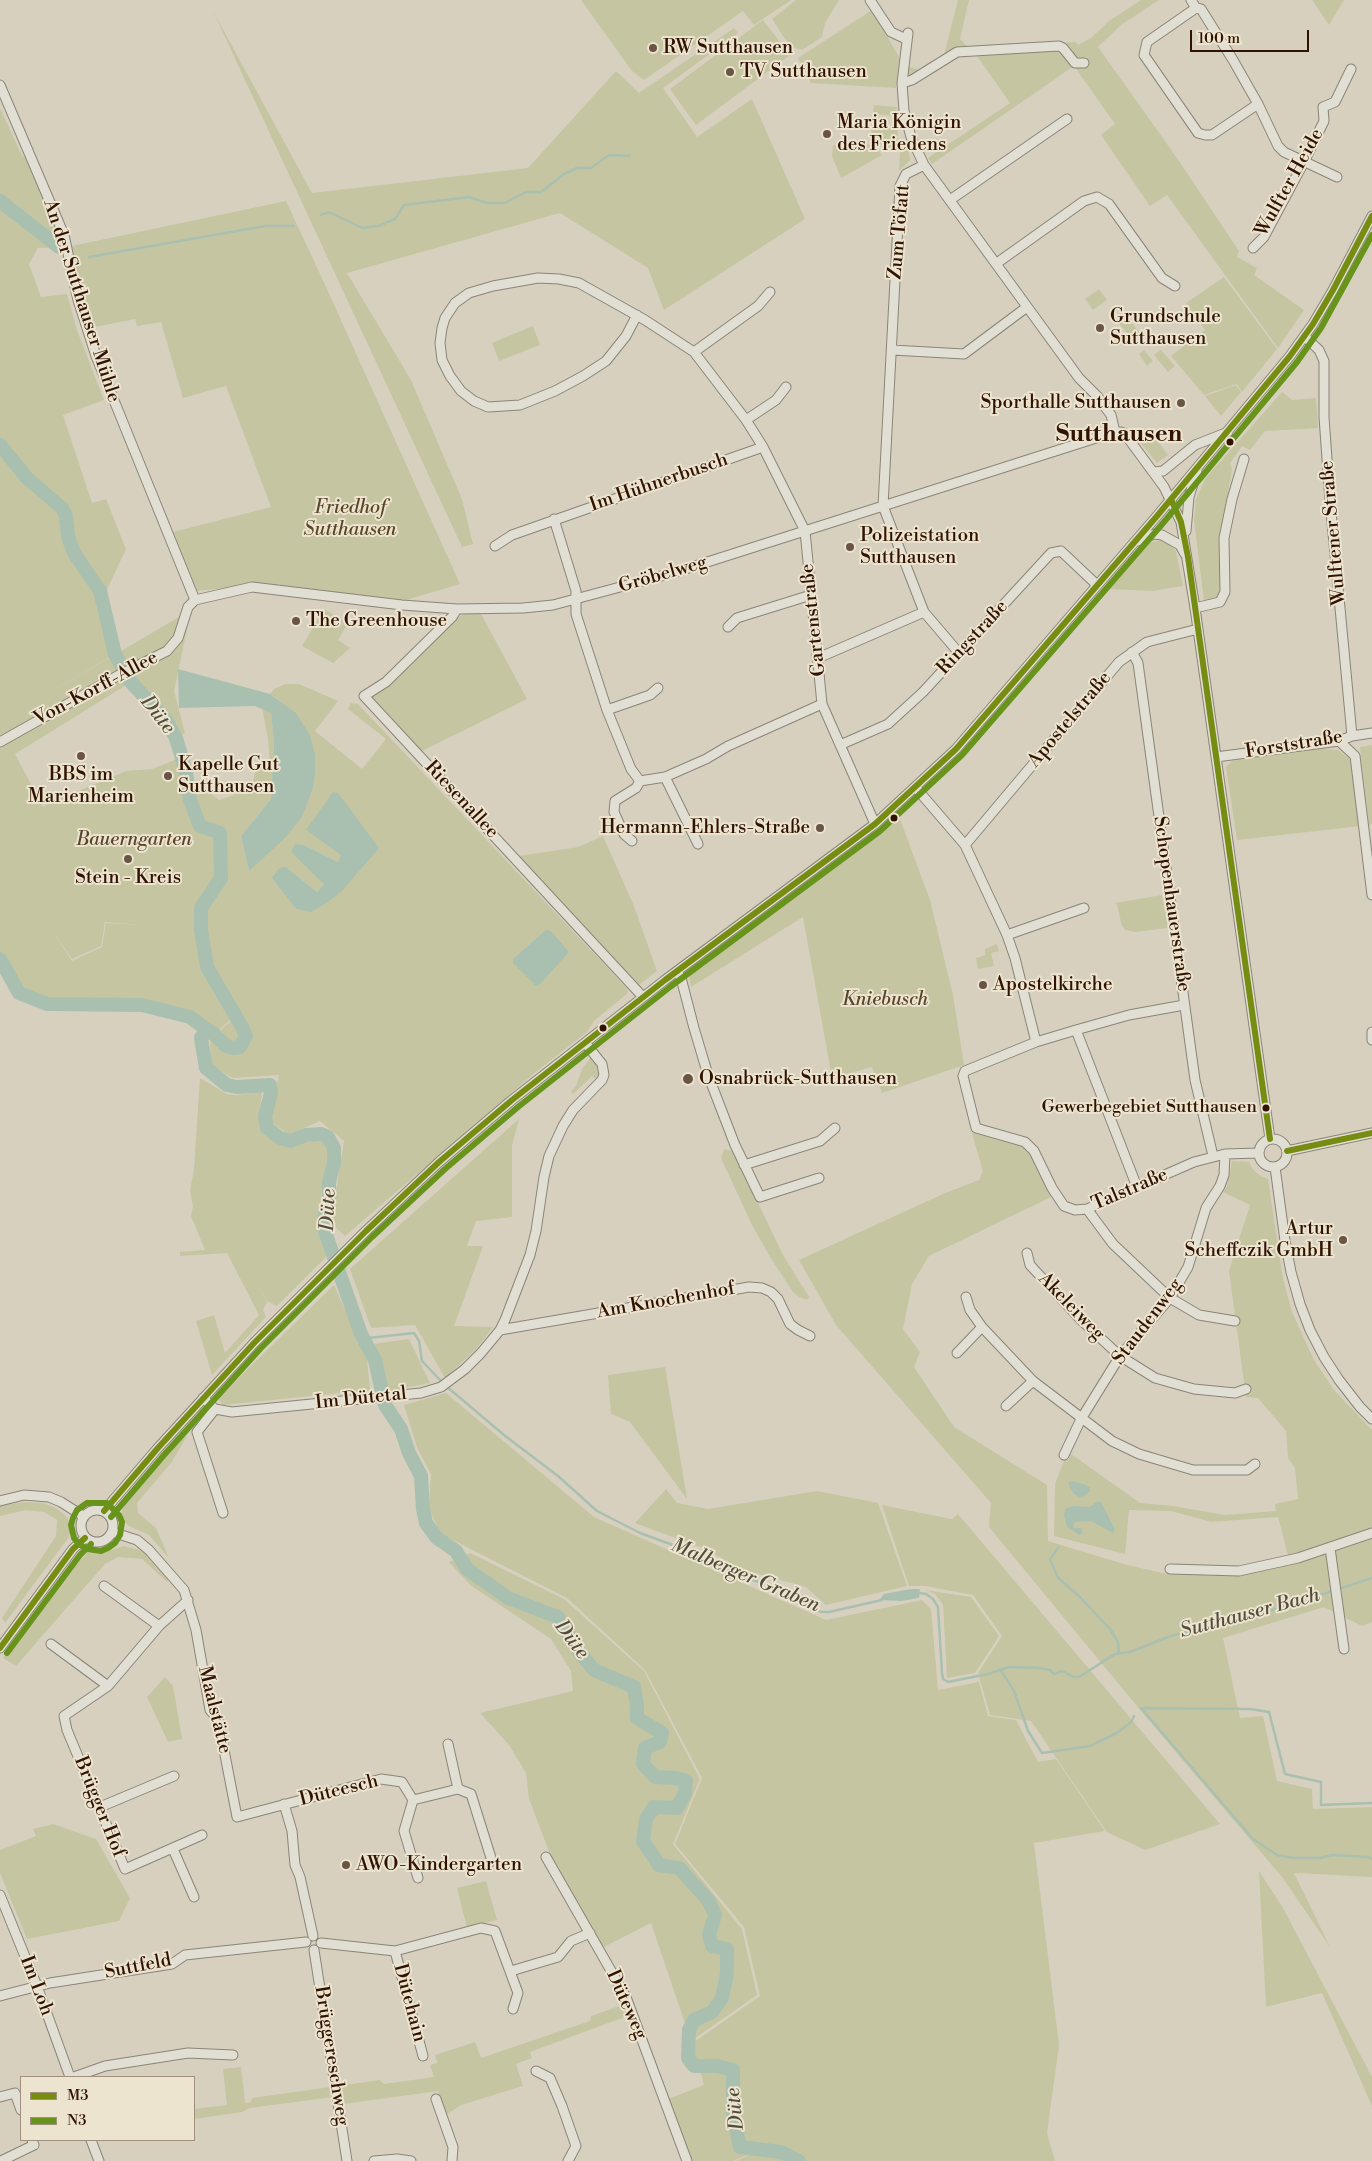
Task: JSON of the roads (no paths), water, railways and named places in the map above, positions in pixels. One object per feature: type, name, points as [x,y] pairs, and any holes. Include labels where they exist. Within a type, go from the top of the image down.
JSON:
[{"type":"street","name":"Zum Töfatt","points":[[870,0],[891,32],[907,36],[902,83],[904,111],[908,128],[924,165],[906,174],[900,186],[883,506]]},
{"type":"street","points":[[1191,0],[1196,8],[1201,9],[1258,104],[1278,146],[1284,152],[1337,177]]},
{"type":"street","points":[[1196,8],[1147,42],[1144,55],[1198,133],[1212,135],[1258,104]]},
{"type":"street","points":[[902,83],[912,80],[957,52],[1059,46],[1063,48],[1075,63],[1084,63]]},
{"type":"street","name":"Wulfter Heide","points":[[1253,248],[1264,237],[1304,162],[1324,121],[1323,107],[1335,102],[1352,69]]},
{"type":"street","name":"An der Sutthauser Mühle","points":[[0,85],[64,234],[78,300],[96,356],[195,600]]},
{"type":"street","points":[[950,200],[1067,119]]},
{"type":"street","points":[[924,165],[1079,378],[1111,415],[1115,432],[1125,434],[1154,472],[1171,499],[1181,522],[1188,557],[1270,1140]]},
{"type":"street","points":[[997,263],[1084,201],[1097,197],[1109,204],[1162,278],[1175,286]]},
{"type":"street","points":[[104,1511],[254,1343],[340,1256],[439,1162],[512,1100],[586,1044],[643,997],[875,824],[916,788],[968,736],[1228,432],[1305,337],[1333,290],[1372,216]]},
{"type":"street","name":"Gartenstraße","points":[[637,316],[626,336],[606,361],[555,391],[520,405],[488,407],[474,401],[461,391],[450,376],[442,360],[440,343],[442,328],[445,318],[455,303],[470,293],[515,280],[545,278],[579,283],[637,316],[694,352],[746,420],[763,447],[804,531],[822,704],[875,824]]},
{"type":"street","points":[[694,352],[758,306],[770,292]]},
{"type":"street","points":[[892,350],[964,354],[1027,307]]},
{"type":"street","name":"Wulftener Straße","points":[[1305,337],[1319,350],[1324,361],[1324,417],[1330,501],[1352,736]]},
{"type":"street","points":[[746,420],[776,400],[786,387]]},
{"type":"street","name":"Gröbelweg","points":[[195,600],[237,590],[267,588],[402,605],[457,609],[540,607],[576,600],[676,572],[1115,432]]},
{"type":"street","points":[[1154,472],[1163,471],[1196,445],[1228,432]]},
{"type":"street","name":"Im Hühnerbusch","points":[[495,546],[512,534],[763,447]]},
{"type":"street","points":[[1195,608],[1220,602],[1225,592],[1224,538],[1232,499],[1244,459]]},
{"type":"street","points":[[1186,547],[1189,497],[1198,467]]},
{"type":"street","points":[[883,506],[924,612],[959,653]]},
{"type":"street","points":[[554,519],[576,592],[576,614],[607,710],[631,769],[640,781]]},
{"type":"street","points":[[1133,544],[1144,537],[1162,535],[1180,545],[1188,557]]},
{"type":"street","name":"Ringstraße","points":[[840,745],[888,724],[923,692],[1051,553],[1061,552],[1096,585]]},
{"type":"street","points":[[728,627],[737,618],[811,595]]},
{"type":"street","name":"Von-Korff-Allee","points":[[0,742],[131,668],[158,656],[174,644],[178,638],[188,607],[195,600]]},
{"type":"street","name":"Riesenallee","points":[[457,609],[386,682],[364,696],[643,997]]},
{"type":"street","points":[[818,658],[924,612]]},
{"type":"street","name":"Apostelstraße","points":[[965,845],[1119,662],[1147,642],[1198,629]]},
{"type":"street","name":"Schopenhauerstraße","points":[[1132,652],[1138,663],[1195,1080],[1213,1156]]},
{"type":"street","points":[[607,710],[650,695],[658,688]]},
{"type":"street","points":[[640,781],[665,777],[706,759],[728,746],[822,704]]},
{"type":"street","name":"Forststraße","points":[[1216,757],[1339,741],[1352,736],[1372,733]]},
{"type":"street","points":[[1339,741],[1355,756],[1372,895]]},
{"type":"street","points":[[665,777],[698,844]]},
{"type":"street","points":[[632,841],[624,834],[614,812],[615,801],[636,788],[640,781]]},
{"type":"street","points":[[916,788],[965,845],[1006,935],[1019,970],[1036,1042],[1129,1016],[1184,1005]]},
{"type":"street","points":[[1006,935],[1084,908]]},
{"type":"street","points":[[676,972],[681,978],[708,1075],[744,1165],[760,1197],[819,1178]]},
{"type":"street","points":[[1076,1030],[1137,1187]]},
{"type":"street","points":[[1372,1032],[1372,1040]]},
{"type":"street","name":"Talstraße","points":[[1036,1042],[965,1071],[963,1076],[976,1128],[1025,1142],[1034,1151],[1052,1188],[1064,1206],[1075,1210],[1087,1209],[1194,1162],[1213,1156],[1258,1153]]},
{"type":"street","name":"Im Dütetal","points":[[216,1409],[232,1412],[421,1393],[445,1384],[481,1353],[500,1330],[530,1255],[549,1156],[573,1110],[602,1080],[604,1075],[602,1064],[586,1044]]},
{"type":"street","points":[[744,1165],[820,1141],[834,1128]]},
{"type":"street","points":[[1287,1150],[1372,1133]]},
{"type":"street","points":[[1270,1140],[1279,1140],[1287,1150],[1283,1163],[1275,1167],[1264,1164],[1258,1153],[1262,1144],[1270,1140]]},
{"type":"street","name":"Staudenweg","points":[[1064,1455],[1081,1419],[1120,1356],[1170,1298],[1188,1267],[1206,1208],[1224,1176],[1225,1154]]},
{"type":"street","points":[[1275,1167],[1285,1241],[1300,1304],[1310,1330],[1338,1380],[1360,1408],[1372,1419]]},
{"type":"street","points":[[1087,1209],[1113,1244],[1170,1298],[1199,1315],[1235,1321]]},
{"type":"street","name":"Akeleiweg","points":[[1027,1253],[1030,1265],[1082,1321],[1120,1356],[1155,1378],[1194,1389],[1235,1393],[1246,1389]]},
{"type":"street","name":"Am Knochenhof","points":[[500,1330],[748,1287],[762,1288],[771,1292],[778,1299],[790,1324],[810,1336]]},
{"type":"street","points":[[966,1297],[970,1310],[982,1327],[1034,1380],[1081,1419],[1112,1441],[1139,1454],[1193,1470],[1247,1470],[1255,1464]]},
{"type":"street","points":[[957,1353],[982,1327]]},
{"type":"street","points":[[1006,1406],[1034,1380]]},
{"type":"street","points":[[203,1398],[216,1409],[196,1432],[223,1513]]},
{"type":"street","points":[[0,1502],[24,1496],[49,1497],[83,1516]]},
{"type":"street","points":[[95,1510],[104,1511],[113,1522],[112,1532],[105,1540],[100,1542],[85,1538],[80,1530],[83,1516],[95,1510]]},
{"type":"street","name":"Maalstätte","points":[[112,1532],[137,1540],[149,1550],[184,1590],[196,1630],[210,1710],[218,1719],[238,1817],[284,1804]]},
{"type":"street","points":[[1170,1569],[1239,1571],[1298,1558],[1372,1533]]},
{"type":"street","points":[[0,1648],[73,1549],[85,1538]]},
{"type":"street","points":[[1330,1548],[1344,1649]]},
{"type":"street","points":[[104,1586],[160,1626]]},
{"type":"street","name":"Brügger Hof","points":[[188,1600],[160,1626],[108,1686],[64,1716],[67,1730],[125,1869],[202,1835]]},
{"type":"street","points":[[51,1644],[108,1686]]},
{"type":"street","points":[[448,1744],[458,1789]]},
{"type":"street","points":[[100,1808],[174,1776]]},
{"type":"street","name":"Düteesch","points":[[284,1804],[381,1779],[402,1782],[413,1800]]},
{"type":"street","points":[[418,1878],[404,1831],[413,1800],[458,1789],[471,1794],[492,1862]]},
{"type":"street","points":[[284,1804],[291,1826],[295,1865],[300,1877],[309,1939],[308,1948],[318,1949],[321,1943]]},
{"type":"street","points":[[173,1849],[194,1897]]},
{"type":"street","name":"Düteweg","points":[[546,1857],[626,1997],[687,2161]]},
{"type":"street","name":"Im Loh","points":[[0,1895],[37,1986],[70,2076]]},
{"type":"street","points":[[321,1943],[395,1951],[481,1928],[495,1930],[518,1993],[513,2009]]},
{"type":"street","points":[[511,1971],[558,1957],[570,1941],[590,1933]]},
{"type":"street","points":[[309,1939],[318,1938],[321,1943]]},
{"type":"street","name":"Suttfeld","points":[[0,1996],[37,1986],[172,1964],[185,1955],[309,1939]]},
{"type":"street","name":"Brüggereschweg","points":[[314,1950],[347,2161]]},
{"type":"street","name":"Dütehain","points":[[395,1951],[423,2056]]},
{"type":"street","points":[[77,2076],[105,2066],[188,2053],[233,2055]]},
{"type":"street","points":[[536,2071],[550,2078],[574,2138],[576,2146],[568,2161]]},
{"type":"street","points":[[0,2097],[15,2093],[20,2107]]},
{"type":"street","points":[[436,2099],[453,2147],[452,2161]]},
{"type":"street","points":[[1,2161],[34,2146],[32,2141]]},
{"type":"street","points":[[91,2141],[99,2161]]},
{"type":"street","points":[[374,2161],[397,2159],[411,2161]]},
{"type":"waterway","points":[[321,215],[329,212],[362,228],[378,226],[395,219],[404,205],[469,197],[487,203],[505,203],[526,192],[541,192],[564,174],[577,168],[591,168],[609,155],[629,156]]},
{"type":"waterway","name":"Düte","points":[[0,201],[59,247]]},
{"type":"waterway","points":[[89,257],[265,226],[294,226]]},
{"type":"waterway","name":"Düte","points":[[0,445],[27,478],[62,508],[66,516],[68,537],[74,553],[100,591],[115,654],[130,681],[166,720],[176,738],[186,772],[190,800],[200,826],[220,833],[221,878],[201,908],[201,930],[207,967],[246,1036],[240,1047],[234,1048],[226,1046],[213,1033],[205,1032],[201,1038],[206,1068],[227,1085],[237,1087],[270,1085],[271,1093],[265,1117],[267,1128],[280,1138],[291,1141],[306,1135],[321,1134],[328,1137],[334,1148],[334,1163],[329,1182],[329,1199],[324,1218],[324,1229],[361,1334],[375,1360],[385,1405],[401,1429],[409,1453],[421,1476],[423,1509],[426,1523],[437,1538],[456,1551],[467,1569],[508,1598],[558,1617],[580,1653],[594,1670],[634,1687],[637,1718],[662,1733],[660,1742],[645,1748],[643,1764],[655,1777],[676,1778],[686,1781],[685,1793],[677,1808],[654,1807],[646,1819],[643,1841],[659,1865],[679,1868],[708,1900],[715,1915],[709,1935],[712,1946],[727,1949],[727,1973],[722,1998],[712,2012],[694,2020],[689,2030],[688,2058],[694,2066],[717,2066],[733,2070],[733,2115],[740,2147],[781,2152],[799,2161]]},
{"type":"waterway","name":"Düte","points":[[0,959],[19,993],[47,1004],[142,1005],[190,1017],[209,1031]]},
{"type":"waterway","name":"Malberger Graben","points":[[361,1334],[368,1338],[414,1333],[419,1341],[422,1361],[442,1382]]},
{"type":"waterway","name":"Malberger Graben","points":[[446,1386],[504,1435],[558,1476],[597,1511],[640,1533],[703,1556],[734,1573],[775,1588],[791,1591],[811,1601],[820,1612],[829,1612],[882,1600]]},
{"type":"waterway","points":[[1058,1548],[1050,1559],[1058,1578],[1079,1596],[1110,1629],[1118,1642],[1119,1654]]},
{"type":"waterway","name":"Sutthauser Bach","points":[[1339,1589],[1372,1578]]},
{"type":"waterway","name":"Malberger Graben","points":[[920,1593],[926,1594],[933,1599],[938,1607],[942,1673],[943,1679],[948,1682],[988,1674],[1009,1667],[1039,1668],[1050,1670],[1054,1674],[1062,1671],[1074,1677],[1079,1677],[1115,1654],[1130,1652],[1171,1636],[1276,1609],[1333,1591]]},
{"type":"waterway","points":[[1000,1669],[1014,1691],[1028,1731],[1042,1753],[1090,1746],[1117,1733],[1131,1722],[1134,1716]]},
{"type":"waterway","points":[[1141,1708],[1250,1709],[1269,1712],[1285,1774],[1321,1782],[1321,1805],[1372,1803]]},
{"type":"waterway","points":[[1141,1708],[1253,1839],[1277,1855],[1293,1858],[1320,1858],[1332,1855],[1368,1857],[1372,1859]]},
{"type":"place","name":"RW Sutthausen","points":[[653,48]]},
{"type":"place","name":"TV Sutthausen","points":[[730,72]]},
{"type":"place","name":"Maria Königin des Friedens","points":[[827,134]]},
{"type":"place","name":"Grundschule Sutthausen","points":[[1100,328]]},
{"type":"place","name":"Sporthalle Sutthausen","points":[[1181,403]]},
{"type":"place","name":"Polizeistation Sutthausen","points":[[850,547]]},
{"type":"place","name":"The Greenhouse","points":[[296,621]]},
{"type":"place","name":"BBS im Marienheim","points":[[81,756]]},
{"type":"place","name":"Kapelle Gut Sutthausen","points":[[168,776]]},
{"type":"place","name":"Hermann-Ehlers-Straße","points":[[820,828]]},
{"type":"place","name":"Stein - Kreis","points":[[128,859]]},
{"type":"place","name":"Apostelkirche","points":[[983,985]]},
{"type":"place","name":"Osnabrück-Sutthausen","points":[[688,1079]]},
{"type":"place","name":"Gewerbegebiet Sutthausen","points":[[1266,1108]]},
{"type":"place","name":"Artur Scheffczik GmbH","points":[[1343,1240]]},
{"type":"place","name":"AWO-Kindergarten","points":[[346,1865]]},
{"type":"district","name":"Sutthausen","points":[[1119,435]]},
{"type":"park label","name":"Friedhof Sutthausen","points":[[350,519]]},
{"type":"park label","name":"Bauerngarten","points":[[134,840]]},
{"type":"park label","name":"Kniebusch","points":[[885,1000]]}]
